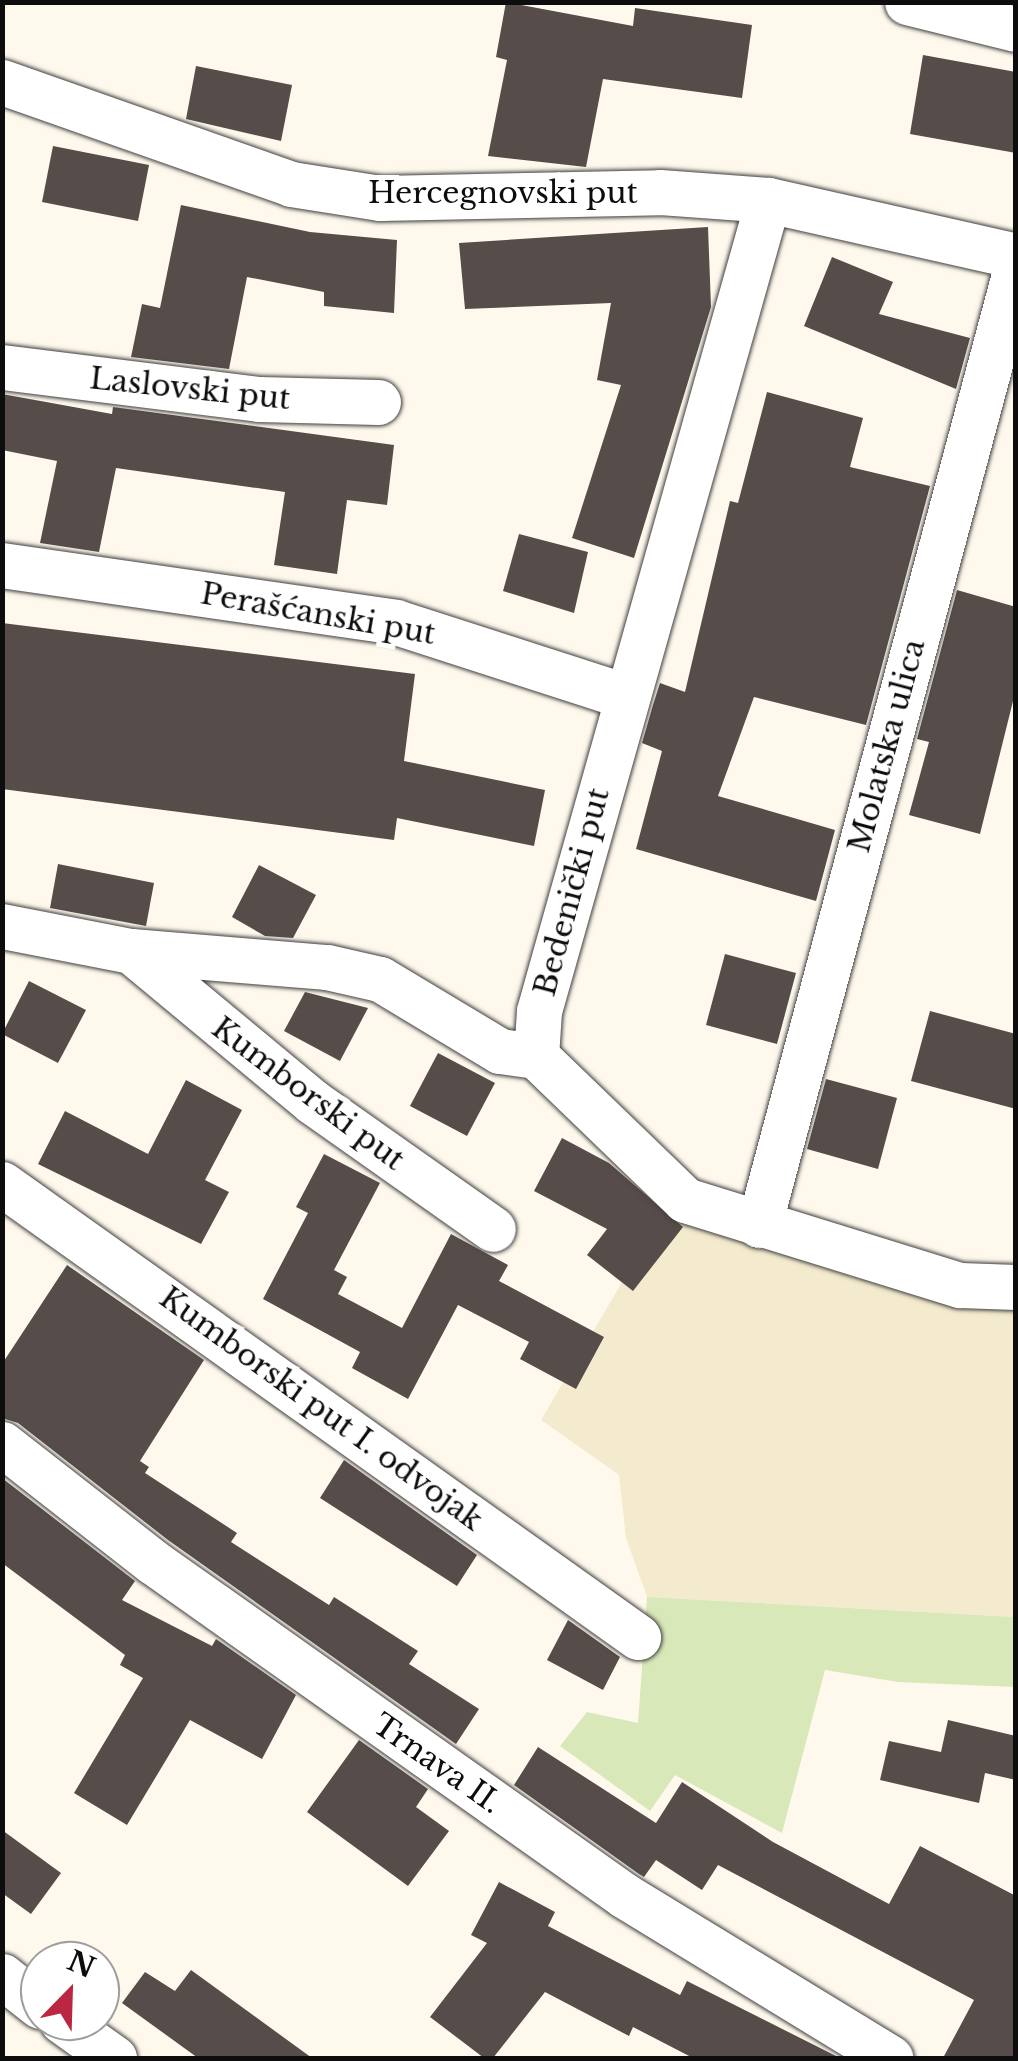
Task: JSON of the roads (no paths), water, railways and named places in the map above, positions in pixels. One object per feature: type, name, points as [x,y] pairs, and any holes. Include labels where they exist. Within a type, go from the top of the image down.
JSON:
[{"type":"street","points":[[906,2],[1016,29]]},
{"type":"street","name":"Hercegnovski put","points":[[2,82],[291,184],[380,198],[660,192],[768,200],[1016,256]]},
{"type":"street","name":"Bedenički put","points":[[536,1056],[539,1012],[625,696],[710,421],[768,200]]},
{"type":"street","name":"Molatska ulica","points":[[759,1225],[1016,267]]},
{"type":"street","name":"Laslovski put","points":[[2,367],[259,399],[378,402]]},
{"type":"street","name":"Perašćanski put","points":[[2,565],[396,622],[625,696]]},
{"type":"street","name":"Kumborski put","points":[[2,926],[131,951],[327,967],[380,979],[500,1051],[536,1056]]},
{"type":"street","name":"Kumborski put","points":[[131,951],[313,1102],[492,1229]]},
{"type":"street","points":[[536,1056],[667,1188],[759,1225],[960,1285],[1016,1287]]},
{"type":"street","name":"Kumborski put I. odvojak","points":[[2,1184],[638,1637]]},
{"type":"street","name":"Trnava II.","points":[[2,1444],[152,1562],[625,1896],[890,2058]]},
{"type":"street","points":[[90,2041],[114,2058]]}]
